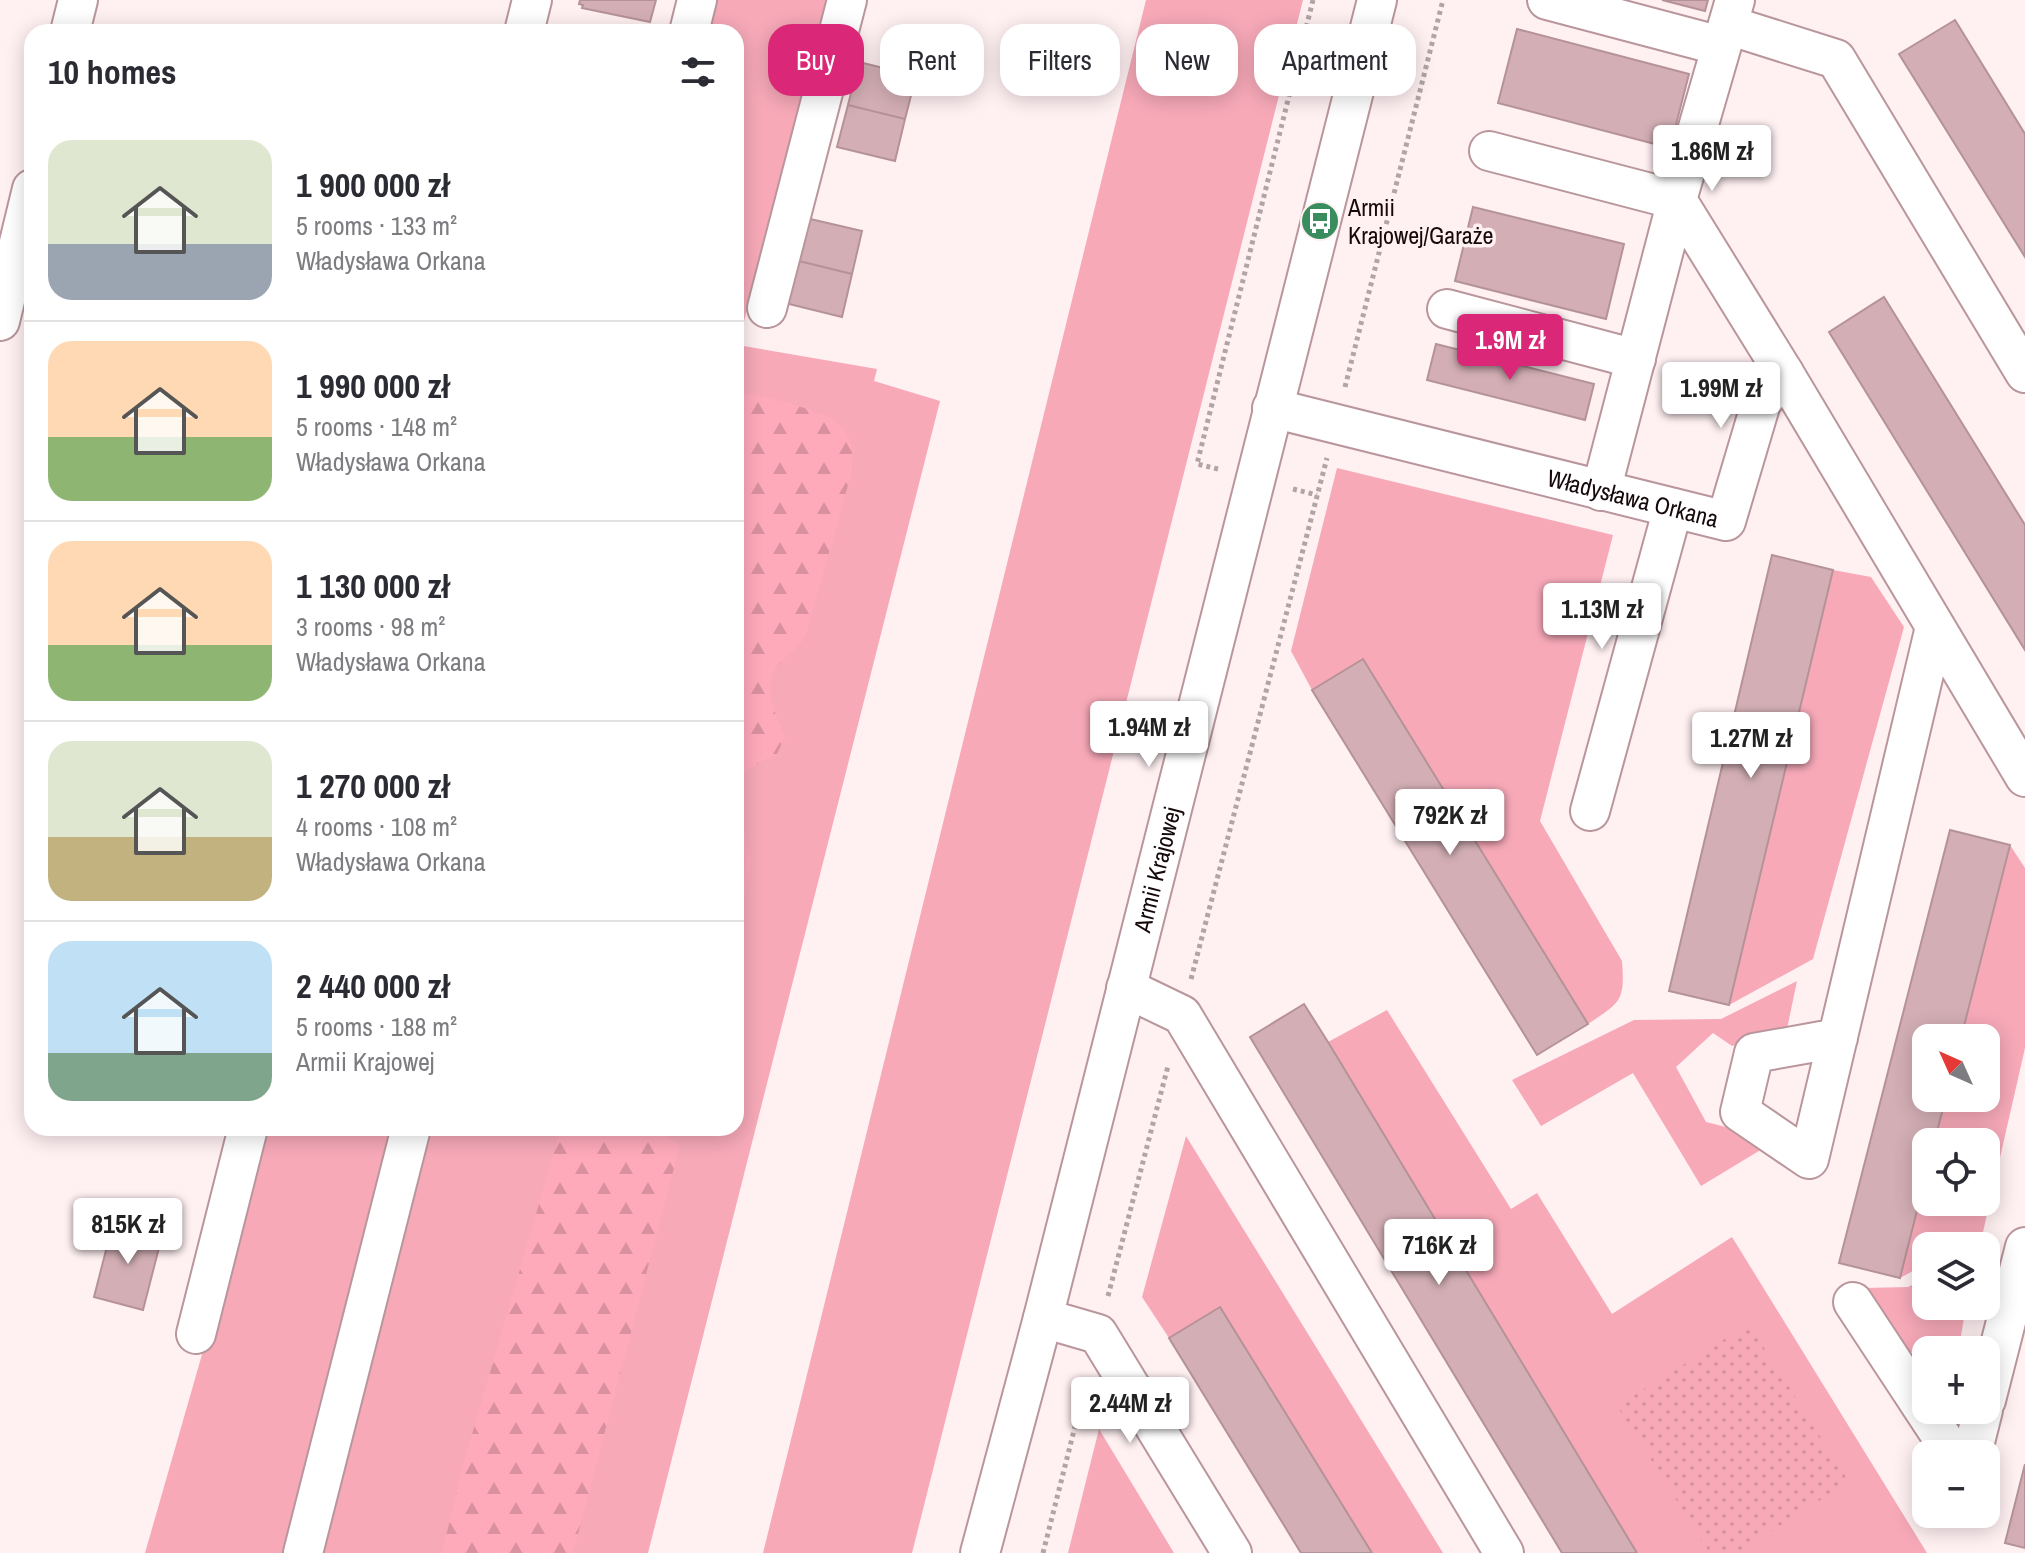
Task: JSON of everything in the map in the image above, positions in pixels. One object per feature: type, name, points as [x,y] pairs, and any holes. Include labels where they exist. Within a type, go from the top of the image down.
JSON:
[{"type":"street","points":[[72,24],[78,0]]},
{"type":"street","points":[[526,24],[532,0]]},
{"type":"street","points":[[691,24],[697,0]]},
{"type":"street","points":[[767,308],[847,0]]},
{"type":"street","name":"Armii Krajowej","points":[[980,1553],[1043,1318],[1377,0]]},
{"type":"street","points":[[1547,0],[1728,24],[1836,59],[2025,373]]},
{"type":"street","points":[[1601,491],[1677,200],[1728,24]]},
{"type":"street","points":[[1489,151],[1677,200],[2021,764]]},
{"type":"street","points":[[0,321],[24,222]]},
{"type":"street","points":[[1447,309],[1636,359]]},
{"type":"street","name":"Władysława Orkana","points":[[1272,408],[1726,521],[1761,403],[1784,373]]},
{"type":"street","points":[[1590,811],[1673,508]]},
{"type":"street","points":[[1838,1038],[1935,627]]},
{"type":"street","points":[[1126,988],[1182,1015],[1504,1553]]},
{"type":"street","points":[[196,1334],[246,1136]]},
{"type":"street","points":[[303,1553],[409,1136]]},
{"type":"street","points":[[2000,1342],[2025,1247]]},
{"type":"street","points":[[1853,1302],[1909,1365],[1946,1440]]},
{"type":"street","points":[[1043,1318],[1098,1334],[1232,1553]]},
{"type":"path","points":[[1197,464],[1313,0]]},
{"type":"path","points":[[1043,1553],[1443,0]]},
{"type":"shaded area","points":[[676,0],[826,0],[820,24],[768,24],[768,96],[802,96],[744,321],[744,24],[670,24]]},
{"type":"shaded area","points":[[1146,0],[1303,0],[1297,24],[1254,24],[1254,96],[1279,96],[912,1553],[763,1553],[1136,41],[1136,96],[1238,96],[1238,24],[1140,24]]},
{"type":"shaded area","points":[[744,346],[877,369],[874,381],[940,401],[648,1553],[145,1553],[265,1136],[744,1136]]},
{"type":"shaded area","points":[[1337,468],[1613,535],[1540,821],[1622,961],[1623,985],[1618,999],[1588,1024],[1363,659],[1312,690],[1291,651]]},
{"type":"shaded area","points":[[1833,570],[1871,577],[1904,627],[1813,959],[1729,1005]]},
{"type":"shaded area","points":[[2010,845],[2025,868],[2025,1048],[2000,1158],[2000,1128],[1938,1128],[1942,1112],[2000,1112],[2000,1024],[1965,1024]]},
{"type":"shaded area","points":[[1797,981],[1787,1029],[1732,1046],[1713,1033],[1676,1067],[1706,1122],[1777,1140],[1701,1186],[1633,1073],[1541,1126],[1512,1080],[1634,1020],[1721,1019]]},
{"type":"shaded area","points":[[1387,1010],[1511,1209],[1537,1193],[1612,1314],[1732,1237],[1927,1553],[1637,1553],[1328,1042]]},
{"type":"shaded area","points":[[1186,1136],[1443,1553],[1372,1553],[1220,1307],[1169,1338],[1142,1297]]},
{"type":"shaded area","points":[[1916,1216],[1987,1216],[1983,1232],[1912,1232],[1912,1272],[1900,1278]]},
{"type":"shaded area","points":[[1912,1285],[1912,1320],[1964,1320],[1961,1336],[1912,1336],[1912,1352],[1905,1354],[1864,1288]]},
{"type":"shaded area","points":[[1749,1324],[1849,1482],[1736,1553],[1710,1553],[1617,1406]]},
{"type":"shaded area","points":[[1099,1429],[1174,1553],[1068,1553]]},
{"type":"green space","points":[[744,394],[792,404],[832,419],[847,434],[852,465],[806,634],[780,663],[771,680],[771,699],[785,737],[777,754],[744,777]]},
{"type":"green space","points":[[744,830],[750,857],[744,897]]},
{"type":"green space","points":[[559,1136],[665,1136],[680,1145],[571,1553],[442,1553],[462,1469]]},
{"type":"building","points":[[580,0],[656,0],[650,22],[582,8]]},
{"type":"building","points":[[1662,0],[1708,0],[1705,11]]},
{"type":"building","points":[[1955,20],[2025,134],[2025,257],[1899,54]]},
{"type":"building","points":[[1517,29],[1689,74],[1670,148],[1498,103]]},
{"type":"building","points":[[864,63],[880,67],[880,96],[911,96],[905,119],[848,105],[850,96],[864,96]]},
{"type":"building","points":[[848,105],[905,119],[895,161],[837,147]]},
{"type":"building","points":[[1473,207],[1624,244],[1606,319],[1455,281]]},
{"type":"building","points":[[806,218],[862,231],[852,274],[795,260]]},
{"type":"building","points":[[795,260],[852,274],[842,317],[785,303]]},
{"type":"building","points":[[1884,297],[2025,525],[2025,650],[1829,332]]},
{"type":"building","points":[[1436,344],[1594,384],[1585,420],[1427,380]]},
{"type":"building","points":[[1772,555],[1833,570],[1729,1005],[1669,991]]},
{"type":"building","points":[[1363,659],[1588,1024],[1537,1055],[1312,690]]},
{"type":"building","points":[[1950,830],[2010,845],[1965,1024],[1912,1024],[1912,1112],[1942,1112],[1938,1128],[1912,1128],[1912,1216],[1916,1216],[1900,1278],[1839,1263]]},
{"type":"building","points":[[1304,1004],[1637,1553],[1562,1553],[1250,1037]]},
{"type":"building","points":[[113,1223],[162,1236],[143,1310],[94,1297]]},
{"type":"building","points":[[1220,1307],[1372,1553],[1301,1553],[1169,1338]]},
{"type":"building","points":[[2025,1464],[2025,1548],[2005,1543]]},
{"type":"place","name":"Armii Krajowej/Garaże","points":[[1320,221]]}]
